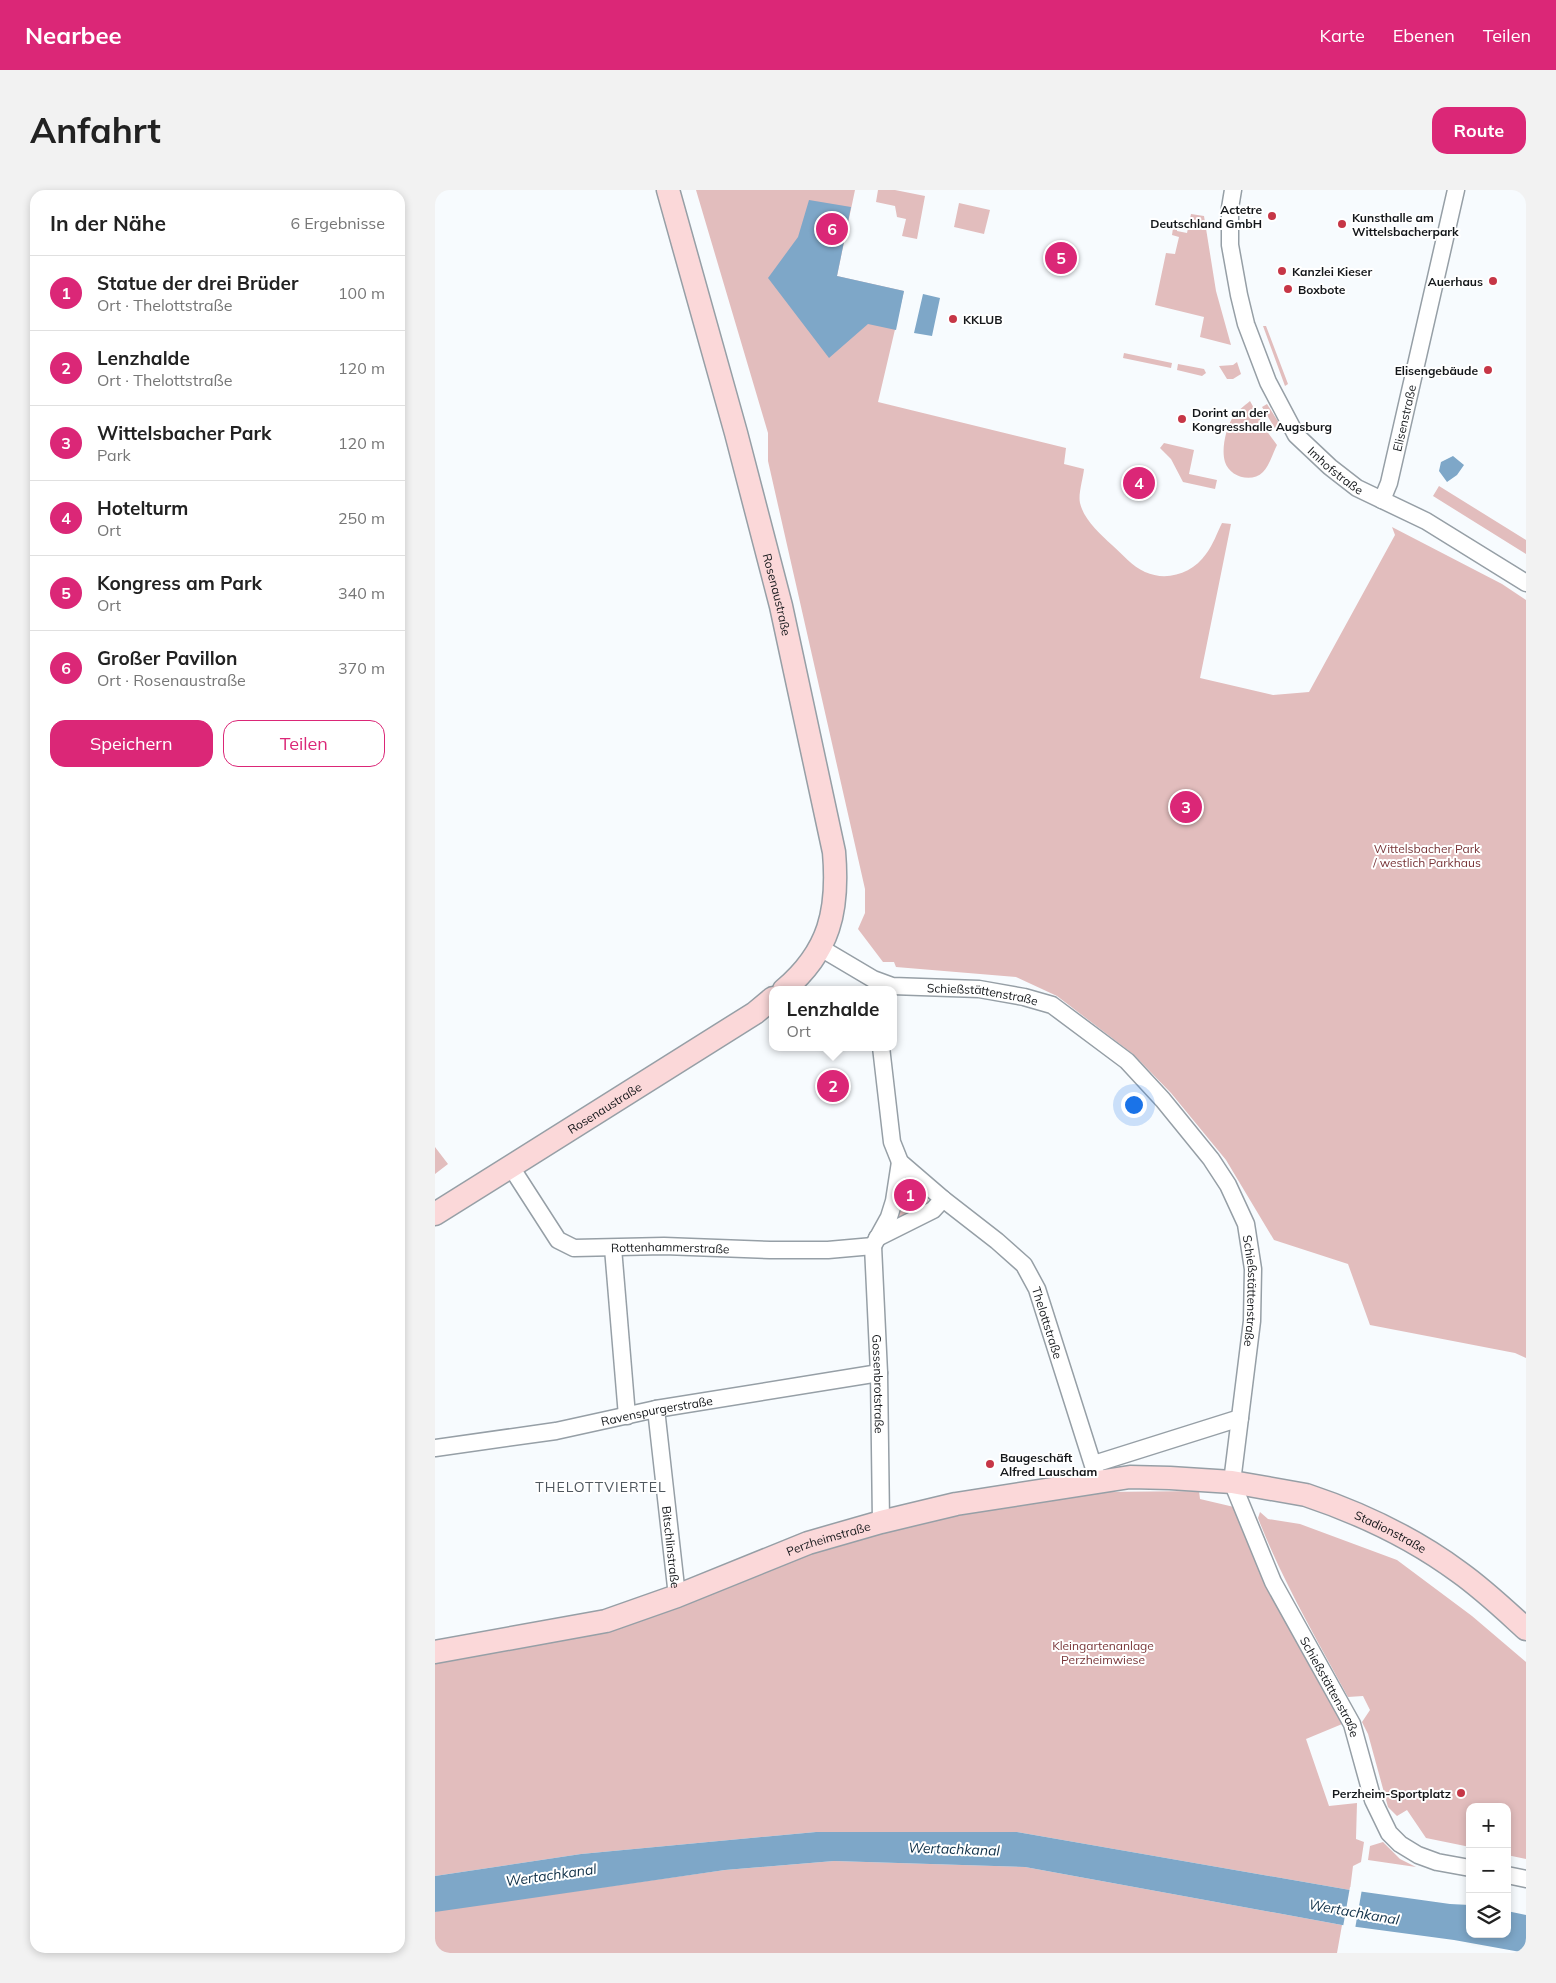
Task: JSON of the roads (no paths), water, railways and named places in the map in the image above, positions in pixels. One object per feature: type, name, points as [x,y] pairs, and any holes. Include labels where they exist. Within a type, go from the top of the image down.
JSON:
[{"type":"main road","name":"Rosenaustraße","points":[[668,190],[737,433],[781,606],[834,852],[836,881],[834,910],[831,922],[811,963],[789,986]]},
{"type":"main road","name":"Rosenaustraße","points":[[435,1214],[755,1013],[769,1001]]},
{"type":"main road","name":"Perzheimstraße","points":[[435,1652],[606,1621],[677,1596],[808,1543],[881,1522],[1096,1473],[1130,1477],[1187,1478],[1232,1482]]},
{"type":"main road","name":"Stadionstraße","points":[[1232,1482],[1306,1495],[1369,1519],[1458,1571],[1495,1600],[1526,1629]]},
{"type":"street","name":"Imhofstraße","points":[[1233,190],[1230,208],[1230,245],[1246,324],[1268,382],[1296,435],[1330,468],[1357,488],[1426,521],[1526,583]]},
{"type":"street","name":"Elisenstraße","points":[[1382,500],[1391,474],[1456,190]]},
{"type":"street","name":"Schießstättenstraße","points":[[819,947],[874,984],[892,986]]},
{"type":"street","name":"Schießstättenstraße","points":[[897,986],[979,989],[1023,997],[1052,1005],[1127,1061],[1163,1100],[1211,1159],[1228,1185],[1246,1224],[1253,1270],[1252,1321],[1232,1482],[1273,1582],[1352,1724],[1373,1800],[1389,1833],[1400,1844],[1418,1855],[1437,1862],[1466,1867]]},
{"type":"street","name":"Thelottstraße","points":[[881,1051],[892,1142],[900,1162],[1024,1265],[1037,1289],[1096,1473]]},
{"type":"street","name":"Thelottstraße","points":[[875,1242],[889,1216],[894,1201],[900,1162]]},
{"type":"street","name":"Rottenhammerstraße","points":[[511,1167],[558,1240],[574,1248],[664,1246],[828,1250],[875,1242]]},
{"type":"street","points":[[875,1242],[933,1210],[943,1199]]},
{"type":"street","name":"Gossenbrotstraße","points":[[875,1242],[881,1522]]},
{"type":"street","points":[[613,1248],[627,1416]]},
{"type":"street","name":"Ravenspurgerstraße","points":[[435,1448],[556,1431],[656,1409],[879,1373]]},
{"type":"street","name":"Bitschlinstraße","points":[[656,1409],[677,1596]]},
{"type":"street","name":"Perzheimstraße","points":[[1096,1473],[1240,1418]]},
{"type":"street","points":[[1511,1876],[1526,1879]]},
{"type":"water","points":[[809,200],[851,207],[837,276],[904,291],[896,330],[868,324],[829,358],[768,278],[798,237]]},
{"type":"water","points":[[923,294],[940,298],[932,336],[914,333]]},
{"type":"water","points":[[1453,456],[1464,465],[1457,475],[1447,482],[1439,471],[1441,462]]},
{"type":"water","name":"Wertachkanal","points":[[816,1832],[1017,1832],[1350,1890],[1466,1905],[1466,1938],[1511,1938],[1511,1912],[1526,1915],[1526,1953],[1454,1940],[1342,1925],[1025,1867],[834,1861],[725,1870],[435,1912],[435,1876],[581,1854]]},
{"type":"place","name":"Actetre Deutschland GmbH","points":[[1272,216]]},
{"type":"place","name":"Kunsthalle am Wittelsbacherpark","points":[[1342,224]]},
{"type":"place","name":"Großer Pavillon","points":[[832,229]]},
{"type":"place","name":"Kongress am Park","points":[[1061,258]]},
{"type":"place","name":"Kanzlei Kieser","points":[[1282,271]]},
{"type":"place","name":"Auerhaus","points":[[1493,281]]},
{"type":"place","name":"Boxbote","points":[[1288,289]]},
{"type":"place","name":"KKLUB","points":[[953,319]]},
{"type":"place","name":"Elisengebäude","points":[[1488,370]]},
{"type":"place","name":"Dorint an der Kongresshalle Augsburg","points":[[1182,419]]},
{"type":"place","name":"Hotelturm","points":[[1139,483]]},
{"type":"place","name":"Wittelsbacher Park","points":[[1186,807]]},
{"type":"place","name":"Lenzhalde","points":[[833,1086]]},
{"type":"place","name":"Statue der drei Brüder","points":[[910,1195]]},
{"type":"place","name":"Baugeschäft Alfred Lauscham","points":[[990,1464]]},
{"type":"place","name":"Perzheim-Sportplatz","points":[[1461,1793]]},
{"type":"district","name":"THELOTTVIERTEL","points":[[601,1487]]},
{"type":"park label","name":"Wittelsbacher Park / westlich Parkhaus","points":[[1427,855]]},
{"type":"park label","name":"Kleingartenanlage Perzheimwiese","points":[[1103,1652]]}]
